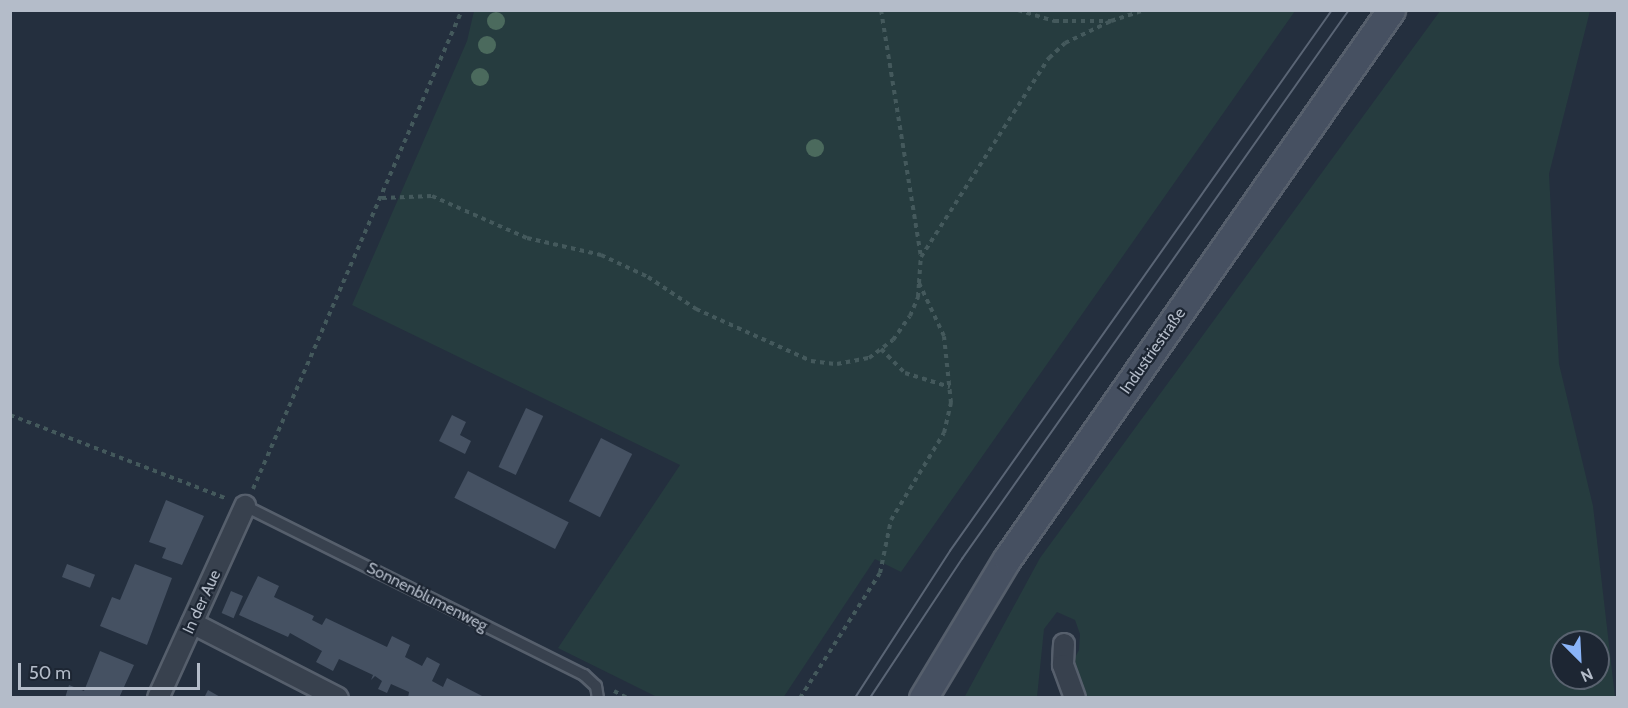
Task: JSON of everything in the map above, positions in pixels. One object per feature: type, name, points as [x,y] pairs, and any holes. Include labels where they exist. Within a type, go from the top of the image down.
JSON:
[{"type":"main road","name":"Industriestraße","points":[[923,698],[1014,549],[1391,10]]},
{"type":"street","name":"In der Aue","points":[[158,698],[245,506]]},
{"type":"street","points":[[192,623],[338,698]]},
{"type":"street","points":[[1064,644],[1063,665],[1075,698]]},
{"type":"lane","name":"Sonnenblumenweg","points":[[245,506],[584,675],[596,686],[598,698]]},
{"type":"path","points":[[10,415],[245,506],[382,198],[462,10]]},
{"type":"path","points":[[382,198],[432,196],[527,238],[601,255],[648,277],[696,309],[811,361],[837,364],[868,358],[893,340],[910,316],[918,297],[921,259],[880,10]]},
{"type":"path","points":[[1018,10],[1054,21],[1111,21]]},
{"type":"path","points":[[921,259],[1049,58],[1065,43],[1111,21],[1144,10]]},
{"type":"path","points":[[800,698],[879,573],[891,520],[944,433],[951,403],[944,336],[919,283]]},
{"type":"path","points":[[881,349],[904,373],[950,387]]},
{"type":"green space","points":[[474,11],[1295,11],[901,572],[875,559],[783,698],[657,697],[558,648],[680,465],[352,305],[467,41]]},
{"type":"green space","points":[[1440,11],[1590,11],[1549,174],[1559,364],[1593,506],[1607,630],[1550,630],[1550,690],[1610,690],[1610,654],[1615,697],[1081,697],[1070,667],[1079,650],[1080,634],[1075,620],[1057,612],[1044,629],[1037,697],[964,698],[1040,558]]},
{"type":"building","points":[[526,408],[543,416],[516,475],[499,467]]},
{"type":"building","points":[[452,415],[466,422],[460,435],[471,441],[465,454],[439,441]]},
{"type":"building","points":[[601,438],[632,454],[600,517],[569,501]]},
{"type":"building","points":[[468,471],[569,522],[555,549],[454,498]]},
{"type":"building","points":[[166,500],[204,516],[182,565],[162,558],[166,548],[149,542]]},
{"type":"building","points":[[67,564],[95,575],[90,588],[62,577]]},
{"type":"building","points":[[135,564],[172,578],[147,645],[100,626],[112,597],[120,600]]},
{"type":"building","points":[[258,576],[279,586],[274,597],[314,616],[312,620],[322,625],[326,618],[387,647],[392,636],[410,645],[405,657],[422,666],[427,657],[440,664],[432,681],[443,687],[447,678],[486,698],[408,698],[409,692],[391,684],[387,693],[378,689],[382,681],[375,676],[371,680],[373,675],[339,659],[333,671],[316,662],[322,651],[290,633],[288,637],[239,615]]},
{"type":"building","points":[[231,591],[243,596],[234,618],[222,613]]},
{"type":"building","points":[[100,651],[134,665],[119,698],[65,698],[69,685],[84,691]]},
{"type":"building","points":[[208,690],[222,698],[204,698]]},
{"type":"tram line","points":[[855,698],[950,551],[1332,10]]},
{"type":"tram line","points":[[870,698],[962,559],[1349,10]]}]
